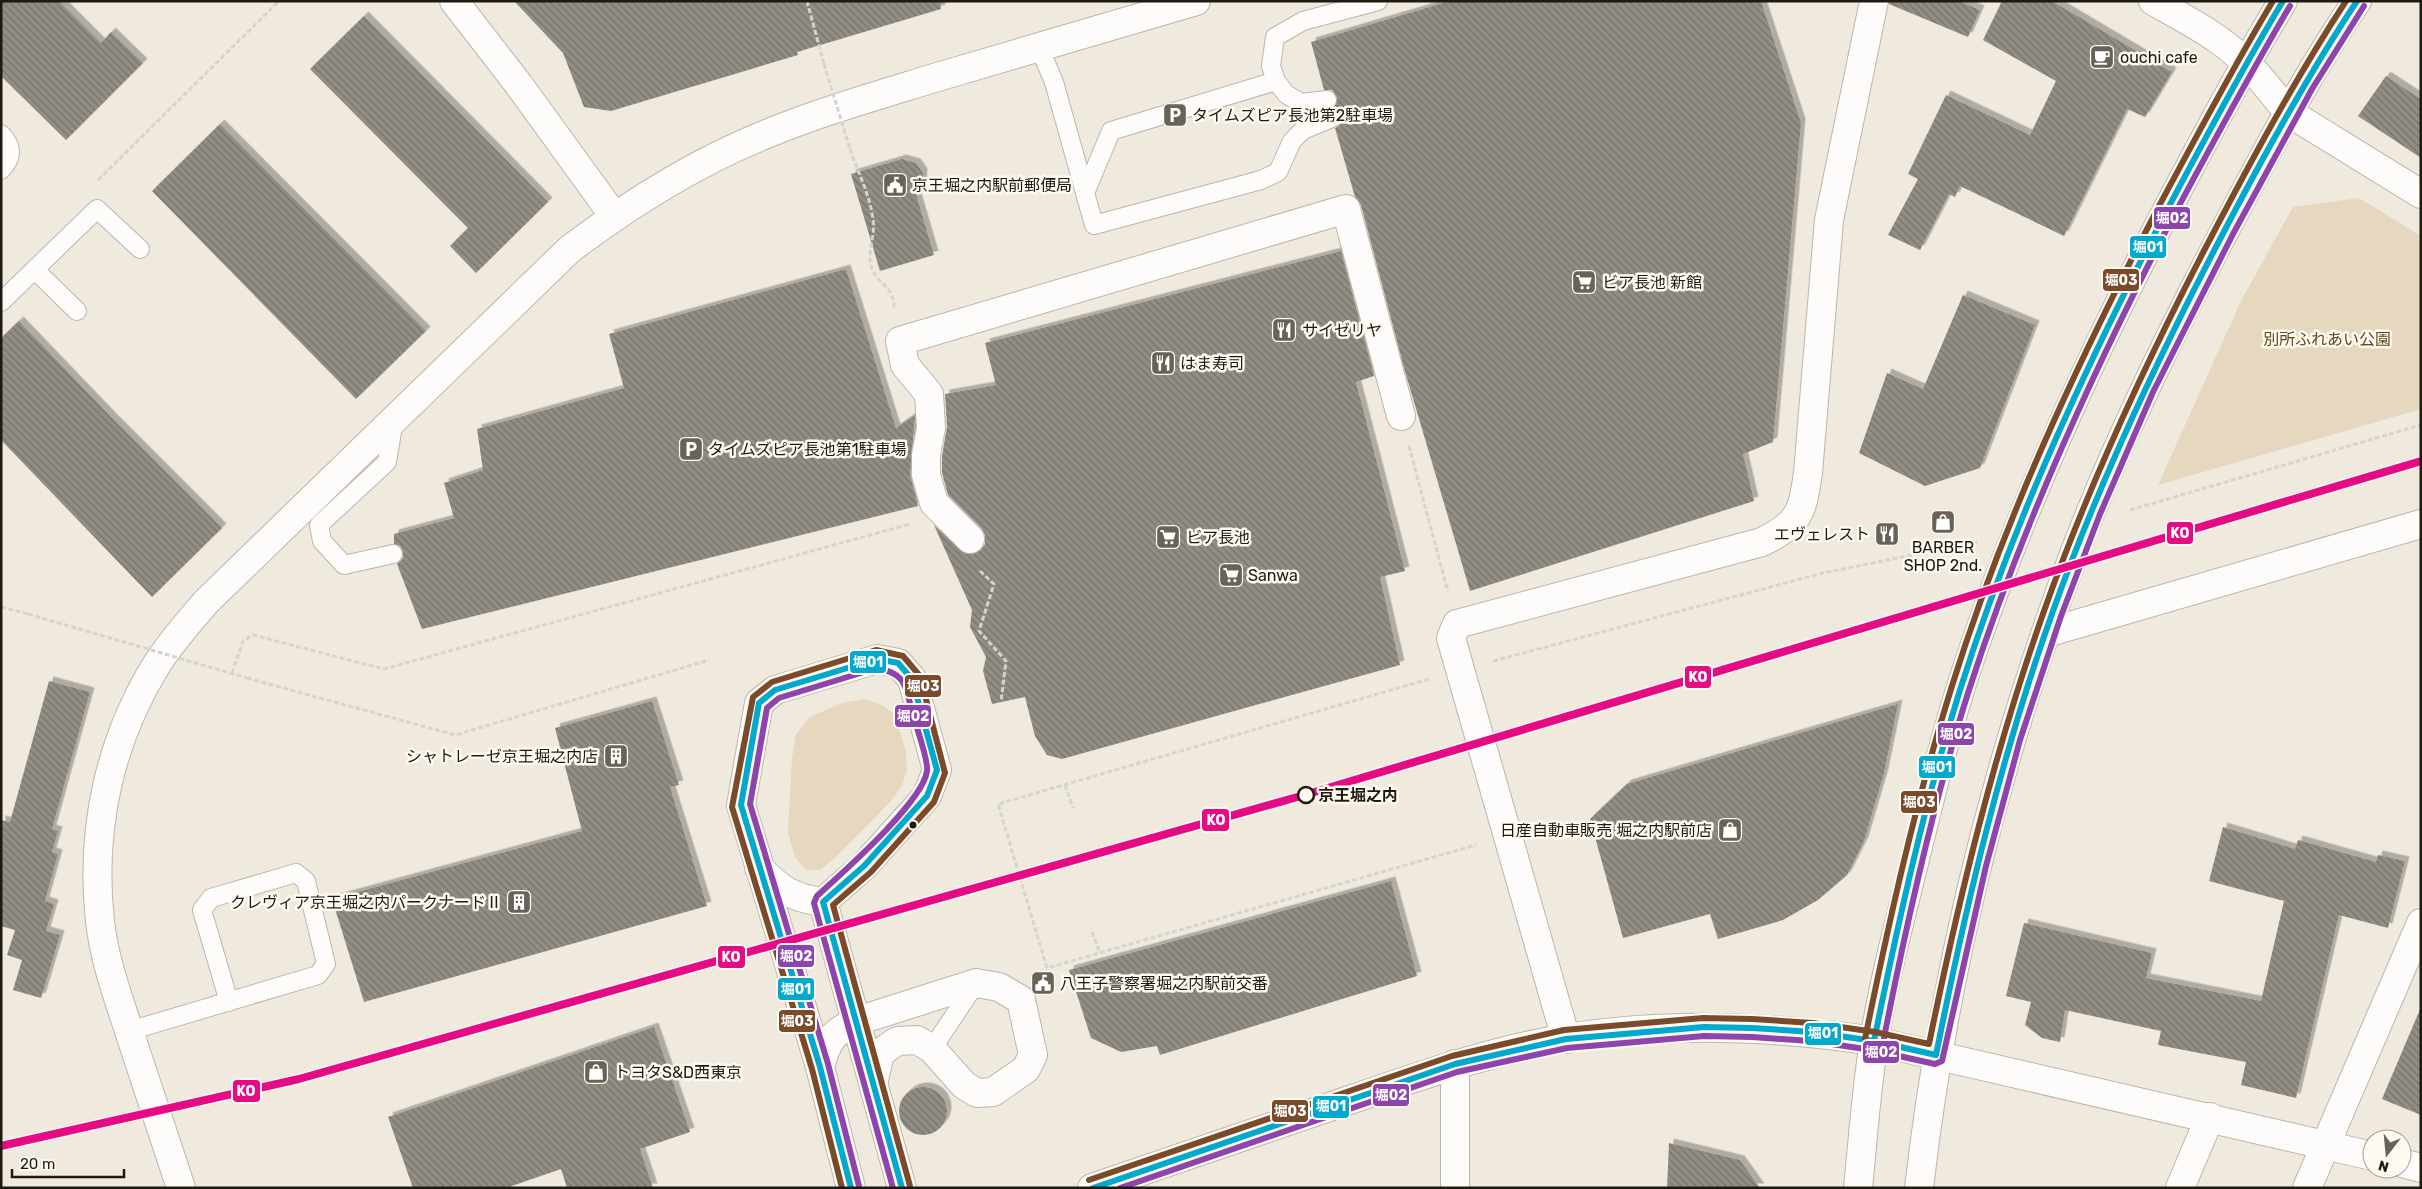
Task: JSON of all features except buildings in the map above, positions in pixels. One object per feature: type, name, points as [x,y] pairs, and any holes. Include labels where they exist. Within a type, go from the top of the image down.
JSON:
[{"type":"street","points":[[454,1],[519,85],[614,216]]},
{"type":"street","points":[[181,1188],[105,952],[100,922],[97,868],[99,830],[106,791],[115,755],[128,719],[158,662],[206,602],[394,417],[570,248],[614,216],[658,189],[723,154],[768,133],[863,100],[1039,47],[1157,7],[1196,1]]},
{"type":"street","points":[[1566,1038],[1451,638],[1457,624],[1762,542],[1786,530],[1803,508],[1808,473],[1829,220],[1874,1]]},
{"type":"street","points":[[2152,1],[2204,31],[2245,62],[2288,112],[2421,194]]},
{"type":"street","points":[[1858,1188],[1874,1041],[1893,950],[1941,753],[1976,640],[2038,478],[2102,339],[2146,249],[2245,62],[2283,1]]},
{"type":"street","points":[[1919,1188],[1936,1055],[1954,965],[2001,772],[2046,633],[2075,553],[2159,359],[2288,112],[2357,1]]},
{"type":"street","points":[[970,539],[934,503],[926,476],[926,455],[931,428],[929,394],[905,364],[900,341],[1346,208],[1401,416]]},
{"type":"street","points":[[2046,633],[2421,524]]},
{"type":"street","points":[[759,868],[787,893],[801,899],[823,902],[864,866],[928,796],[937,770],[912,679],[898,663],[877,659],[775,690],[759,703],[741,805],[759,868],[820,1067],[851,1188]]},
{"type":"street","points":[[823,902],[874,1080],[902,1188]]},
{"type":"street","points":[[2307,1188],[2421,923]]},
{"type":"street","points":[[820,1067],[826,1044],[840,1028],[857,1021],[976,983],[1000,987],[1021,1000],[1033,1055],[1026,1069],[992,1092],[976,1093],[964,1085],[932,1049],[917,1040],[897,1041],[880,1053],[874,1080]]},
{"type":"street","points":[[1092,1188],[1455,1064],[1566,1038],[1704,1028],[1752,1028],[1812,1032],[1874,1041],[2362,1154]]},
{"type":"street","points":[[1455,1064],[1455,1188]]},
{"type":"street","points":[[2180,1188],[2210,1117]]},
{"type":"lane","points":[[1327,100],[1301,102],[1286,94],[1276,81],[1271,66],[1275,37],[1303,21],[1378,1]]},
{"type":"lane","points":[[1039,47],[1054,82],[1094,225],[1261,180],[1278,172],[1292,141],[1303,130],[1332,118]]},
{"type":"lane","points":[[1085,193],[1111,132],[1276,81]]},
{"type":"lane","points":[[1,134],[9,142],[11,152],[9,162],[1,170]]},
{"type":"lane","points":[[1,302],[97,209],[140,249]]},
{"type":"lane","points":[[34,270],[76,311]]},
{"type":"lane","points":[[393,554],[344,565],[322,541],[319,525],[387,462],[394,417]]},
{"type":"lane","points":[[129,1030],[229,1002],[318,975],[326,964],[306,881],[296,874],[211,898],[202,910],[229,1002]]},
{"type":"lane","points":[[932,1049],[976,983]]},
{"type":"path","points":[[160,120],[279,1]]},
{"type":"path","points":[[807,1],[850,149],[865,183],[874,221],[870,251],[872,269],[887,286],[894,300],[896,334],[900,341]]},
{"type":"path","points":[[1401,416],[1457,624]]},
{"type":"path","points":[[2130,510],[2421,425]]},
{"type":"path","points":[[232,673],[243,641],[253,636],[384,669],[944,515]]},
{"type":"path","points":[[970,539],[973,565],[994,584],[979,631],[1006,661],[1001,702]]},
{"type":"path","points":[[1,607],[247,678],[455,735],[709,660]]},
{"type":"path","points":[[1065,785],[1073,808]]},
{"type":"path","points":[[998,804],[1047,968],[1508,836]]},
{"type":"path","points":[[1092,932],[1100,953]]},
{"type":"green space","name":"別所ふれあい公園","points":[[2359,198],[2421,236],[2421,409],[2158,485],[2241,301],[2293,207]]},
{"type":"green space","points":[[864,699],[882,705],[895,715],[906,752],[907,769],[902,786],[891,801],[835,858],[820,870],[806,870],[795,857],[788,833],[792,758],[796,734],[810,717],[842,703]]},
{"type":"transit line","name":"堀03","points":[[1865,1039],[1914,819],[1951,689],[1994,565],[2044,444],[2128,266],[2228,78],[2273,1]]},
{"type":"transit line","name":"堀01","points":[[1874,1041],[1923,820],[1960,690],[1980,628],[2003,568],[2052,448],[2135,272],[2237,80],[2283,1]]},
{"type":"transit line","name":"堀03","points":[[1089,1180],[1452,1056],[1564,1030],[1703,1018],[1752,1019],[1813,1023],[1875,1032],[1929,1044],[1965,880],[1994,771],[2026,664],[2061,564],[2099,470],[2141,378],[2208,243],[2291,90],[2346,1]]},
{"type":"transit line","name":"堀01","points":[[1093,1188],[1455,1064],[1566,1039],[1704,1027],[1752,1028],[1812,1032],[1874,1041],[1936,1055],[1972,887],[2001,776],[2034,666],[2070,564],[2129,425],[2217,245],[2284,121],[2319,60],[2357,1]]},
{"type":"transit line","name":"堀02","points":[[1883,1043],[1931,823],[1968,693],[2011,571],[2060,450],[2143,275],[2187,190],[2290,6]]},
{"type":"transit line","name":"堀02","points":[[1120,1188],[1457,1072],[1567,1048],[1704,1036],[1752,1037],[1811,1041],[1872,1050],[1935,1064],[1942,1061],[1986,866],[2020,740],[2061,616],[2100,514],[2153,392],[2233,234],[2312,89],[2364,6]]},
{"type":"transit line","name":"KO","points":[[1,1146],[299,1079],[1301,796],[2421,461]]},
{"type":"transit line","name":"堀03","points":[[842,1188],[812,1069],[732,807],[753,697],[772,682],[876,650],[903,656],[920,676],[945,773],[934,802],[871,872],[833,905],[910,1186]]},
{"type":"transit line","name":"堀01","points":[[851,1188],[820,1067],[741,805],[759,703],[775,690],[877,659],[898,663],[912,679],[937,770],[927,796],[864,866],[823,902],[902,1188]]},
{"type":"transit line","name":"堀02","points":[[859,1186],[828,1064],[750,804],[767,708],[779,698],[877,668],[894,674],[903,682],[906,688],[924,751],[927,771],[922,784],[912,800],[897,818],[862,855],[817,896],[814,903],[893,1188]]},
{"type":"place","name":"ouchi cafe","points":[[2102,57]]},
{"type":"place","name":"タイムズピア長池第2駐車場","points":[[1175,115]]},
{"type":"place","name":"京王堀之内駅前郵便局","points":[[895,185]]},
{"type":"place","name":"ビア長池 新館","points":[[1584,282]]},
{"type":"place","name":"サイゼリヤ","points":[[1284,330]]},
{"type":"place","name":"はま寿司","points":[[1163,363]]},
{"type":"place","name":"タイムズピア長池第1駐車場","points":[[691,449]]},
{"type":"place","name":"BARBER SHOP 2nd.","points":[[1943,522]]},
{"type":"place","name":"エヴェレスト","points":[[1887,534]]},
{"type":"place","name":"ビア長池","points":[[1168,537]]},
{"type":"place","name":"Sanwa","points":[[1231,575]]},
{"type":"place","name":"シャトレーゼ京王堀之内店","points":[[616,756]]},
{"type":"place","name":"京王堀之内","points":[[1306,795]]},
{"type":"place","name":"日産自動車販売 堀之内駅前店","points":[[1730,830]]},
{"type":"place","name":"クレヴィア京王堀之内パークナードⅡ","points":[[519,902]]},
{"type":"place","name":"八王子警察署堀之内駅前交番","points":[[1043,983]]},
{"type":"place","name":"トヨタS&D西東京","points":[[596,1072]]}]
